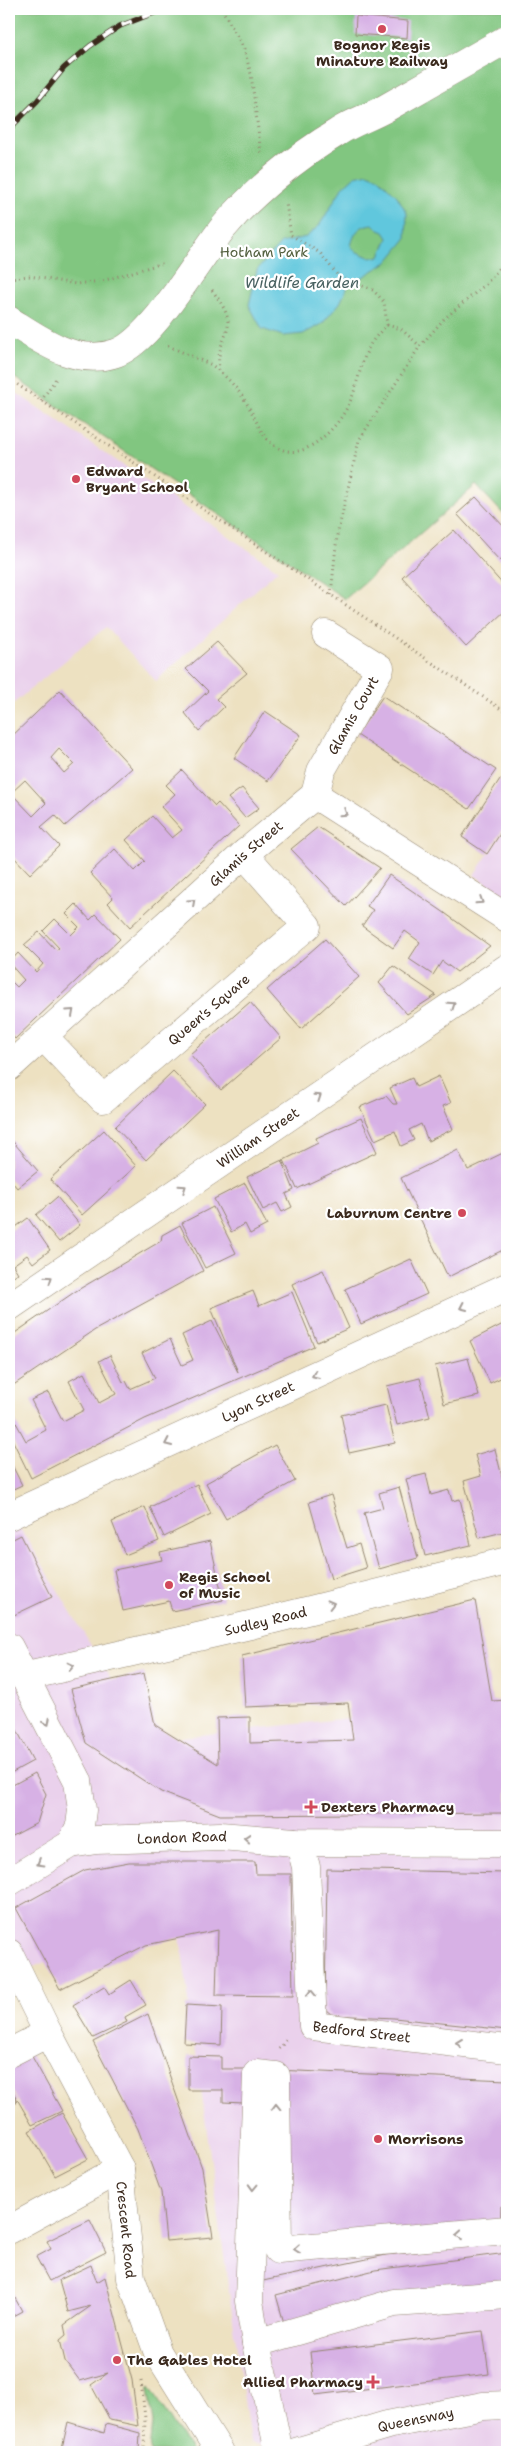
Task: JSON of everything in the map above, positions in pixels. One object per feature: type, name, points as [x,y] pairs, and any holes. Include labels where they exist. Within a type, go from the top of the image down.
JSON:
[{"type":"street","points":[[9,320],[41,341],[72,355],[95,358],[117,352],[139,338],[193,272],[228,222],[248,201],[276,178],[339,131],[376,113],[507,39]]},
{"type":"street","name":"Glamis Court","points":[[315,795],[321,771],[380,668],[326,634]]},
{"type":"street","points":[[315,795],[507,918]]},
{"type":"street","name":"Glamis Street","points":[[9,1067],[244,854],[315,795]]},
{"type":"street","name":"Queen's Square","points":[[44,1037],[103,1099],[307,926],[244,854]]},
{"type":"street","name":"William Street","points":[[9,1307],[507,968]]},
{"type":"street","name":"Lyon Street","points":[[9,1516],[507,1287]]},
{"type":"street","name":"Sudley Road","points":[[23,1677],[507,1561]]},
{"type":"street","points":[[9,1648],[78,1781],[82,1810],[80,1826],[71,1844],[9,1882]]},
{"type":"street","name":"London Road","points":[[71,1844],[96,1840],[220,1836],[295,1842],[507,1843]]},
{"type":"street","name":"Bedford Street","points":[[295,1842],[302,1852],[306,1867],[313,2026],[507,2049]]},
{"type":"street","name":"Crescent Road","points":[[9,1953],[48,2033],[120,2169],[132,2278],[158,2353],[220,2452]]},
{"type":"street","points":[[9,2053],[48,2033]]},
{"type":"street","points":[[279,2452],[248,2300],[257,2074],[276,2076],[278,2250],[507,2230]]},
{"type":"street","points":[[9,2230],[120,2169]]},
{"type":"street","points":[[256,2343],[394,2303],[507,2295]]},
{"type":"street","name":"Queensway","points":[[313,2450],[387,2425],[483,2406],[507,2405]]},
{"type":"path","points":[[222,9],[244,49],[256,102],[262,158],[276,178]]},
{"type":"path","points":[[139,338],[174,348],[212,365],[233,383],[242,395],[268,441],[278,449],[301,451],[326,436],[337,424],[356,388],[362,364],[370,344],[387,325],[384,302],[373,290],[339,277],[320,253],[291,235],[288,211]]},
{"type":"path","points":[[330,595],[337,536],[359,440],[420,346],[444,319],[486,284],[507,259]]},
{"type":"path","points":[[9,278],[29,276],[76,284],[102,281],[155,264],[170,262],[181,265],[193,272],[208,285],[223,304],[229,319],[230,327],[220,348],[219,371]]},
{"type":"path","points":[[387,325],[401,329],[420,346]]},
{"type":"path","points":[[9,380],[507,713]]},
{"type":"path","points":[[144,2452],[145,2418],[140,2375],[158,2353]]},
{"type":"shaded area","name":"Edward Bryant School","points":[[9,388],[278,570],[156,681],[106,627],[9,707]]},
{"type":"shaded area","points":[[507,826],[507,897],[474,875]]},
{"type":"shaded area","points":[[9,1514],[28,1540],[148,1741],[507,1700],[507,2452],[305,2452],[250,2443],[176,1908],[9,1977]]},
{"type":"green space","name":"Hotham Park","points":[[9,9],[507,9],[507,518],[476,485],[345,599],[9,374]]},
{"type":"green space","points":[[150,2387],[191,2452],[150,2452],[153,2423],[148,2390]]},
{"type":"water","name":"Wildlife Garden","points":[[368,173],[378,177],[397,196],[407,213],[406,239],[387,262],[348,286],[340,303],[322,324],[303,334],[283,336],[262,329],[249,305],[257,270],[281,243],[306,237],[319,226],[342,188],[355,176]],"holes":[[[373,224],[384,232],[388,238],[380,256],[371,258],[355,251],[351,246],[358,230],[364,226]]]},
{"type":"building","name":"Bognor Regis Minature Railway","points":[[356,16],[408,21],[407,38],[355,34]]},
{"type":"building","points":[[476,497],[507,530],[507,554],[500,561],[457,514]]},
{"type":"building","points":[[454,530],[507,589],[507,609],[466,647],[402,577]]},
{"type":"building","points":[[217,642],[247,673],[216,699],[224,707],[199,731],[185,713],[208,691],[186,669]]},
{"type":"building","points":[[60,690],[132,768],[65,826],[55,815],[41,827],[59,846],[30,874],[11,854],[9,856],[9,739]],"holes":[[[59,749],[74,764],[64,773],[51,758]],[[25,780],[46,803],[33,816],[11,793]]]},
{"type":"building","points":[[383,696],[496,770],[469,809],[357,735]]},
{"type":"building","points":[[265,711],[301,735],[268,781],[234,758]]},
{"type":"building","points":[[182,770],[215,806],[218,803],[239,826],[130,927],[108,903],[113,898],[90,873],[115,849],[135,871],[145,861],[126,840],[152,816],[172,838],[182,830],[161,807],[175,794],[166,785]]},
{"type":"building","points":[[500,779],[507,784],[507,823],[487,854],[462,837]]},
{"type":"building","points":[[242,788],[259,808],[245,818],[228,798]]},
{"type":"building","points":[[318,827],[380,868],[346,906],[291,849]]},
{"type":"building","points":[[389,875],[490,946],[457,972],[442,961],[433,975],[409,959],[420,942],[405,931],[393,948],[362,926],[373,910],[367,906]]},
{"type":"building","points":[[76,904],[90,920],[96,914],[120,939],[15,1039],[9,1032],[9,979],[17,987],[24,980],[9,963],[18,953],[36,972],[43,964],[24,945],[39,932],[56,950],[59,948],[43,931],[55,919],[71,935],[79,927],[66,914]]},
{"type":"building","points":[[325,939],[359,977],[301,1029],[267,990]]},
{"type":"building","points":[[393,966],[436,995],[407,1014],[379,983]]},
{"type":"building","points":[[250,1002],[281,1038],[221,1090],[190,1054]]},
{"type":"building","points":[[173,1071],[205,1104],[146,1160],[115,1127]]},
{"type":"building","points":[[439,1076],[451,1103],[443,1106],[453,1129],[428,1141],[421,1124],[409,1130],[414,1140],[401,1146],[395,1131],[375,1140],[360,1107],[386,1096],[393,1104],[397,1104],[390,1088],[412,1078],[416,1087]]},
{"type":"building","points":[[361,1118],[377,1152],[297,1189],[284,1160],[318,1143],[316,1138]]},
{"type":"building","points":[[104,1130],[136,1166],[82,1215],[50,1179]]},
{"type":"building","points":[[9,1137],[38,1171],[17,1188],[9,1178]]},
{"type":"building","name":"Laburnum Centre","points":[[458,1150],[468,1170],[507,1151],[507,1248],[448,1277],[401,1178]]},
{"type":"building","points":[[282,1160],[294,1190],[286,1194],[292,1207],[282,1212],[277,1203],[263,1210],[247,1177]]},
{"type":"building","points":[[245,1183],[267,1225],[250,1234],[245,1224],[231,1232],[214,1199]]},
{"type":"building","points":[[57,1197],[80,1225],[59,1242],[36,1215]]},
{"type":"building","points":[[213,1207],[236,1253],[205,1268],[182,1223]]},
{"type":"building","points":[[28,1218],[50,1250],[33,1263],[27,1255],[13,1265],[18,1273],[9,1279],[9,1232]]},
{"type":"building","points":[[180,1225],[203,1271],[95,1330],[9,1388],[9,1337],[76,1291],[161,1241],[162,1235]]},
{"type":"building","points":[[411,1259],[427,1294],[361,1324],[345,1289]]},
{"type":"building","points":[[323,1270],[349,1328],[317,1342],[292,1284]]},
{"type":"building","points":[[253,1291],[259,1306],[292,1292],[314,1346],[145,1419],[31,1478],[9,1433],[9,1422],[14,1419],[26,1441],[46,1430],[31,1400],[48,1392],[63,1421],[84,1410],[69,1381],[84,1373],[99,1403],[116,1394],[99,1361],[110,1355],[123,1382],[126,1381],[130,1389],[155,1378],[142,1353],[170,1339],[182,1365],[193,1360],[182,1335],[212,1321],[238,1372],[211,1308]]},
{"type":"building","points":[[507,1322],[507,1375],[490,1383],[470,1341]]},
{"type":"building","points":[[468,1358],[479,1396],[444,1404],[435,1366]]},
{"type":"building","points":[[420,1378],[430,1417],[397,1425],[387,1386]]},
{"type":"building","points":[[386,1405],[395,1443],[349,1453],[341,1415]]},
{"type":"building","points":[[275,1445],[295,1481],[226,1519],[206,1483]]},
{"type":"building","points":[[495,1449],[507,1496],[507,1531],[479,1538],[464,1481],[481,1476],[475,1455]]},
{"type":"building","points":[[11,1463],[22,1485],[9,1491],[9,1464]]},
{"type":"building","points":[[426,1474],[431,1495],[449,1490],[452,1501],[460,1499],[471,1545],[425,1556],[406,1479]]},
{"type":"building","points":[[197,1484],[211,1514],[164,1537],[150,1507]]},
{"type":"building","points":[[399,1487],[418,1558],[379,1569],[364,1513],[383,1508],[379,1493]]},
{"type":"building","points":[[331,1495],[347,1548],[359,1544],[366,1568],[331,1579],[309,1502]]},
{"type":"building","points":[[145,1507],[159,1541],[125,1555],[112,1522]]},
{"type":"building","points":[[21,1535],[52,1597],[14,1615],[9,1604],[9,1541]]},
{"type":"building","name":"Regis School of Music","points":[[210,1541],[223,1600],[172,1611],[169,1601],[123,1611],[114,1570],[162,1560],[160,1552]]},
{"type":"building","points":[[475,1600],[492,1701],[507,1700],[507,1813],[220,1815],[161,1792],[86,1743],[71,1689],[144,1673],[155,1725],[218,1764],[217,1718],[250,1717],[250,1743],[353,1740],[348,1703],[245,1707],[242,1656]]},
{"type":"building","points":[[9,1715],[33,1761],[9,1774]]},
{"type":"building","points":[[35,1773],[46,1794],[37,1823],[9,1838],[9,1787]]},
{"type":"building","points":[[129,1862],[255,1862],[256,1874],[291,1874],[293,1996],[216,1995],[218,1930],[146,1945],[60,1989],[16,1908],[85,1870]]},
{"type":"building","points":[[327,1869],[507,1873],[507,2030],[394,2018],[332,2015],[325,2009]]},
{"type":"building","points":[[131,1980],[146,2005],[125,2017],[127,2022],[93,2038],[73,2005],[104,1986],[109,1994]]},
{"type":"building","points":[[186,2005],[222,2007],[221,2045],[184,2043]]},
{"type":"building","points":[[148,2014],[202,2168],[213,2237],[166,2241],[161,2192],[138,2129],[93,2042]]},
{"type":"building","points":[[29,2051],[62,2111],[32,2125],[9,2085],[9,2062]]},
{"type":"building","points":[[188,2056],[221,2057],[221,2069],[244,2069],[243,2103],[223,2102],[223,2090],[188,2090]]},
{"type":"building","name":"Morrisons","points":[[252,2069],[507,2080],[507,2206],[501,2206],[500,2243],[386,2255],[244,2285]]},
{"type":"building","points":[[9,2088],[17,2101],[9,2106]]},
{"type":"building","points":[[62,2113],[88,2159],[55,2176],[29,2131]]},
{"type":"building","points":[[90,2220],[106,2252],[49,2281],[36,2257],[51,2249],[47,2241]]},
{"type":"building","points":[[507,2253],[507,2281],[375,2300],[284,2323],[276,2295],[375,2270]]},
{"type":"building","points":[[91,2265],[97,2282],[105,2277],[132,2380],[138,2426],[110,2420],[91,2385],[108,2373],[80,2381],[65,2361],[60,2340],[66,2335],[64,2325],[91,2306],[68,2312],[59,2280]]},
{"type":"building","points":[[9,2287],[22,2311],[9,2318]]},
{"type":"building","points":[[483,2331],[489,2374],[315,2395],[310,2352]]},
{"type":"building","points":[[68,2422],[104,2433],[106,2424],[140,2433],[139,2452],[74,2452],[62,2448]]},
{"type":"railway","points":[[9,129],[37,101],[64,68],[90,46],[120,26],[164,9]]},
{"type":"railway","points":[[388,9],[407,12],[443,9]]},
{"type":"place","name":"Bognor Regis Minature Railway","points":[[382,29]]},
{"type":"place","name":"Edward Bryant School","points":[[76,479]]},
{"type":"place","name":"Laburnum Centre","points":[[462,1213]]},
{"type":"place","name":"Regis School of Music","points":[[169,1585]]},
{"type":"place","name":"Dexters Pharmacy","points":[[311,1807]]},
{"type":"place","name":"Morrisons","points":[[378,2139]]},
{"type":"place","name":"The Gables Hotel","points":[[117,2360]]},
{"type":"place","name":"Allied Pharmacy","points":[[373,2382]]}]
